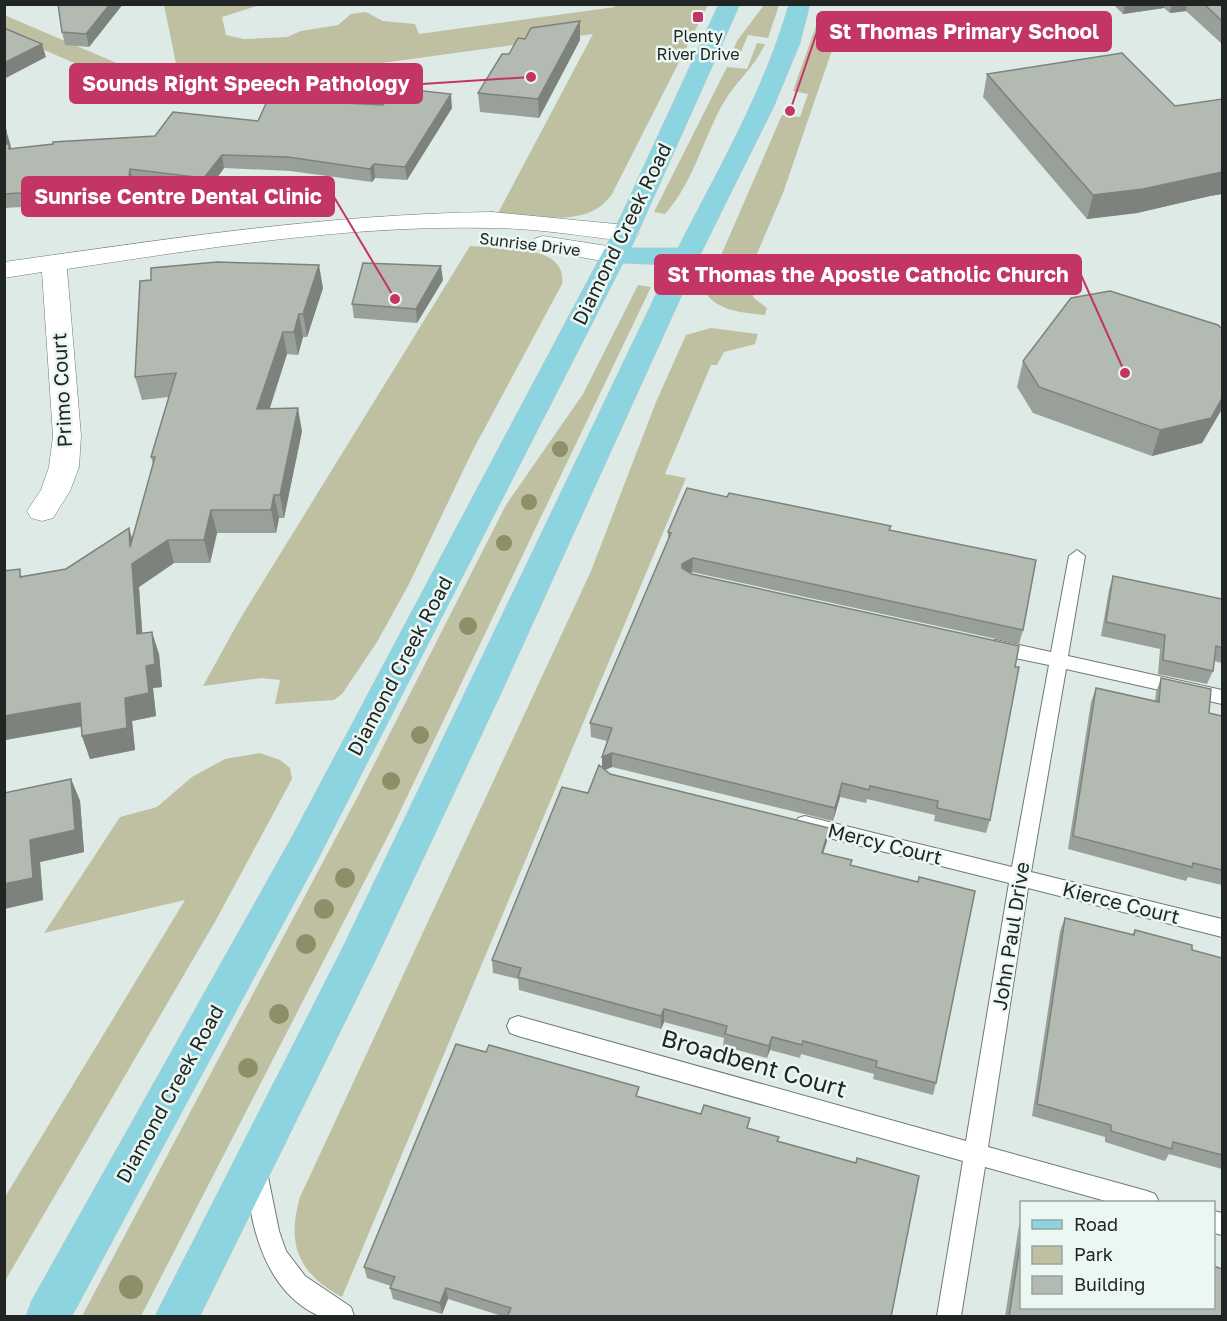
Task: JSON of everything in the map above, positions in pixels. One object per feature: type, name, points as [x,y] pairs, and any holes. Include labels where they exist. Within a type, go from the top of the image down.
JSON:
[{"type":"main road","name":"Diamond Creek Road","points":[[48,1317],[311,836],[620,244],[730,4]]},
{"type":"main road","points":[[177,1317],[357,959],[538,579],[688,253],[763,106],[789,43],[800,4]]},
{"type":"main road","name":"Sunrise Drive","points":[[620,244],[673,257],[688,253]]},
{"type":"street","name":"Sunrise Drive","points":[[4,270],[246,235],[320,230],[442,228],[499,238],[620,244]]},
{"type":"street","name":"Primo Court","points":[[42,511],[55,491],[64,467],[67,436],[54,263]]},
{"type":"lane","name":"John Paul Drive","points":[[949,1317],[1020,878],[1077,556]]},
{"type":"lane","points":[[978,643],[1222,697]]},
{"type":"lane","name":"Mercy Court","points":[[782,819],[1020,878]]},
{"type":"lane","name":"Kierce Court","points":[[1020,878],[1222,928]]},
{"type":"lane","name":"Broadbent Court","points":[[518,1026],[1140,1201]]},
{"type":"lane","points":[[256,1156],[263,1222],[277,1259],[297,1286],[342,1317]]},
{"type":"green space","points":[[164,5],[260,5],[222,17],[226,35],[244,39],[287,37],[301,31],[338,25],[351,14],[366,12],[383,21],[415,24],[419,34],[615,7],[615,5],[708,5],[612,194],[602,205],[589,212],[560,218],[498,213],[593,34],[148,95],[5,33],[4,15],[159,81],[179,78]]},
{"type":"green space","points":[[764,5],[779,5],[768,38],[748,35],[737,61],[729,60],[737,41]]},
{"type":"green space","points":[[843,18],[783,193],[746,279],[755,282],[750,290],[754,298],[767,308],[765,315],[732,310],[716,303],[705,292],[782,115],[800,117],[808,94],[793,91],[818,20]]},
{"type":"green space","points":[[757,43],[765,44],[756,60],[724,102],[684,188],[665,214],[654,212],[727,67],[747,69]]},
{"type":"green space","points":[[470,246],[513,248],[543,254],[554,261],[561,271],[562,284],[473,450],[409,584],[377,642],[342,694],[334,700],[275,704],[280,680],[262,678],[203,686],[240,619]]},
{"type":"green space","points":[[638,285],[651,287],[394,824],[141,1316],[82,1316],[358,796],[506,505],[583,394]]},
{"type":"green space","points":[[711,328],[758,334],[755,344],[724,352],[717,365],[711,365],[665,474],[686,478],[342,1297],[315,1278],[306,1268],[300,1256],[295,1230],[300,1197],[591,571],[656,402],[686,335]]},
{"type":"green space","points":[[260,753],[280,760],[290,768],[292,779],[216,920],[5,1281],[5,1197],[185,900],[44,933],[120,817],[157,807],[192,777],[225,759]]},
{"type":"building","points":[[58,4],[110,4],[86,34],[62,32]]},
{"type":"building","points":[[1204,4],[1222,4],[1222,21]]},
{"type":"building","points":[[580,21],[538,99],[478,93],[502,54],[509,54],[518,38],[525,39],[531,28]]},
{"type":"building","points":[[4,28],[42,44],[4,63]]},
{"type":"building","points":[[1122,53],[1175,106],[1222,99],[1222,172],[1143,189],[1093,195],[987,74]]},
{"type":"building","points":[[275,84],[314,85],[308,101],[383,105],[388,98],[399,99],[406,89],[451,94],[405,167],[374,164],[370,169],[288,157],[222,155],[204,178],[130,169],[128,183],[111,192],[96,193],[89,189],[4,194],[4,128],[6,130],[5,144],[9,144],[9,149],[53,144],[53,142],[155,136],[173,112],[258,121]]},
{"type":"building","points":[[217,262],[319,265],[303,314],[299,314],[294,332],[283,332],[257,409],[298,408],[280,495],[274,495],[271,510],[211,510],[204,540],[168,540],[132,564],[137,634],[152,632],[155,664],[146,666],[149,693],[125,698],[127,728],[82,736],[80,703],[4,716],[4,571],[20,569],[20,577],[66,569],[129,528],[130,547],[155,457],[151,457],[176,373],[135,377],[140,281],[151,280],[151,268]]},
{"type":"building","points":[[363,263],[441,266],[416,309],[352,304]]},
{"type":"building","points":[[1110,291],[1218,325],[1222,329],[1222,398],[1211,418],[1160,430],[1039,387],[1023,361],[1071,298]]},
{"type":"building","points":[[687,488],[727,497],[729,493],[891,526],[889,530],[1036,560],[1023,630],[693,558],[682,564],[682,568],[692,574],[1019,646],[1015,667],[1019,667],[990,820],[937,808],[938,801],[870,786],[869,790],[842,783],[835,808],[612,753],[602,757],[612,728],[590,723],[671,533],[668,532]]},
{"type":"building","points":[[1113,576],[1222,599],[1222,648],[1216,646],[1213,671],[1163,660],[1165,635],[1106,622]]},
{"type":"building","points":[[1161,678],[1211,689],[1209,713],[1222,716],[1222,870],[1193,863],[1192,867],[1073,836],[1096,688],[1159,702]]},
{"type":"building","points":[[599,765],[610,774],[829,828],[822,853],[852,860],[850,865],[918,882],[919,877],[975,891],[936,1083],[876,1067],[877,1061],[803,1041],[802,1045],[772,1037],[769,1046],[725,1034],[727,1026],[664,1009],[661,1016],[518,977],[521,968],[492,960],[562,787],[588,793]]},
{"type":"building","points":[[71,779],[75,830],[30,840],[33,878],[4,884],[4,793]]},
{"type":"building","points":[[1065,918],[1134,935],[1135,930],[1192,945],[1192,950],[1222,958],[1222,1155],[1173,1142],[1172,1149],[1111,1131],[1111,1125],[1037,1104]]},
{"type":"building","points":[[456,1044],[486,1052],[489,1045],[639,1087],[636,1096],[701,1114],[704,1105],[750,1118],[747,1128],[779,1137],[777,1141],[856,1163],[857,1158],[919,1176],[891,1317],[507,1317],[511,1308],[446,1288],[440,1303],[390,1288],[395,1277],[364,1267]]},
{"type":"building","points":[[1020,1244],[1020,1309],[1215,1309],[1215,1266],[1222,1269],[1222,1317],[1009,1317]]},
{"type":"place","name":"Plenty River Drive","points":[[698,17]]},
{"type":"place","name":"Sounds Right Speech Pathology","points":[[531,77]]},
{"type":"place","name":"St Thomas Primary School","points":[[790,111]]},
{"type":"place","name":"Sunrise Centre Dental Clinic","points":[[395,299]]},
{"type":"place","name":"St Thomas the Apostle Catholic Church","points":[[1125,373]]}]
